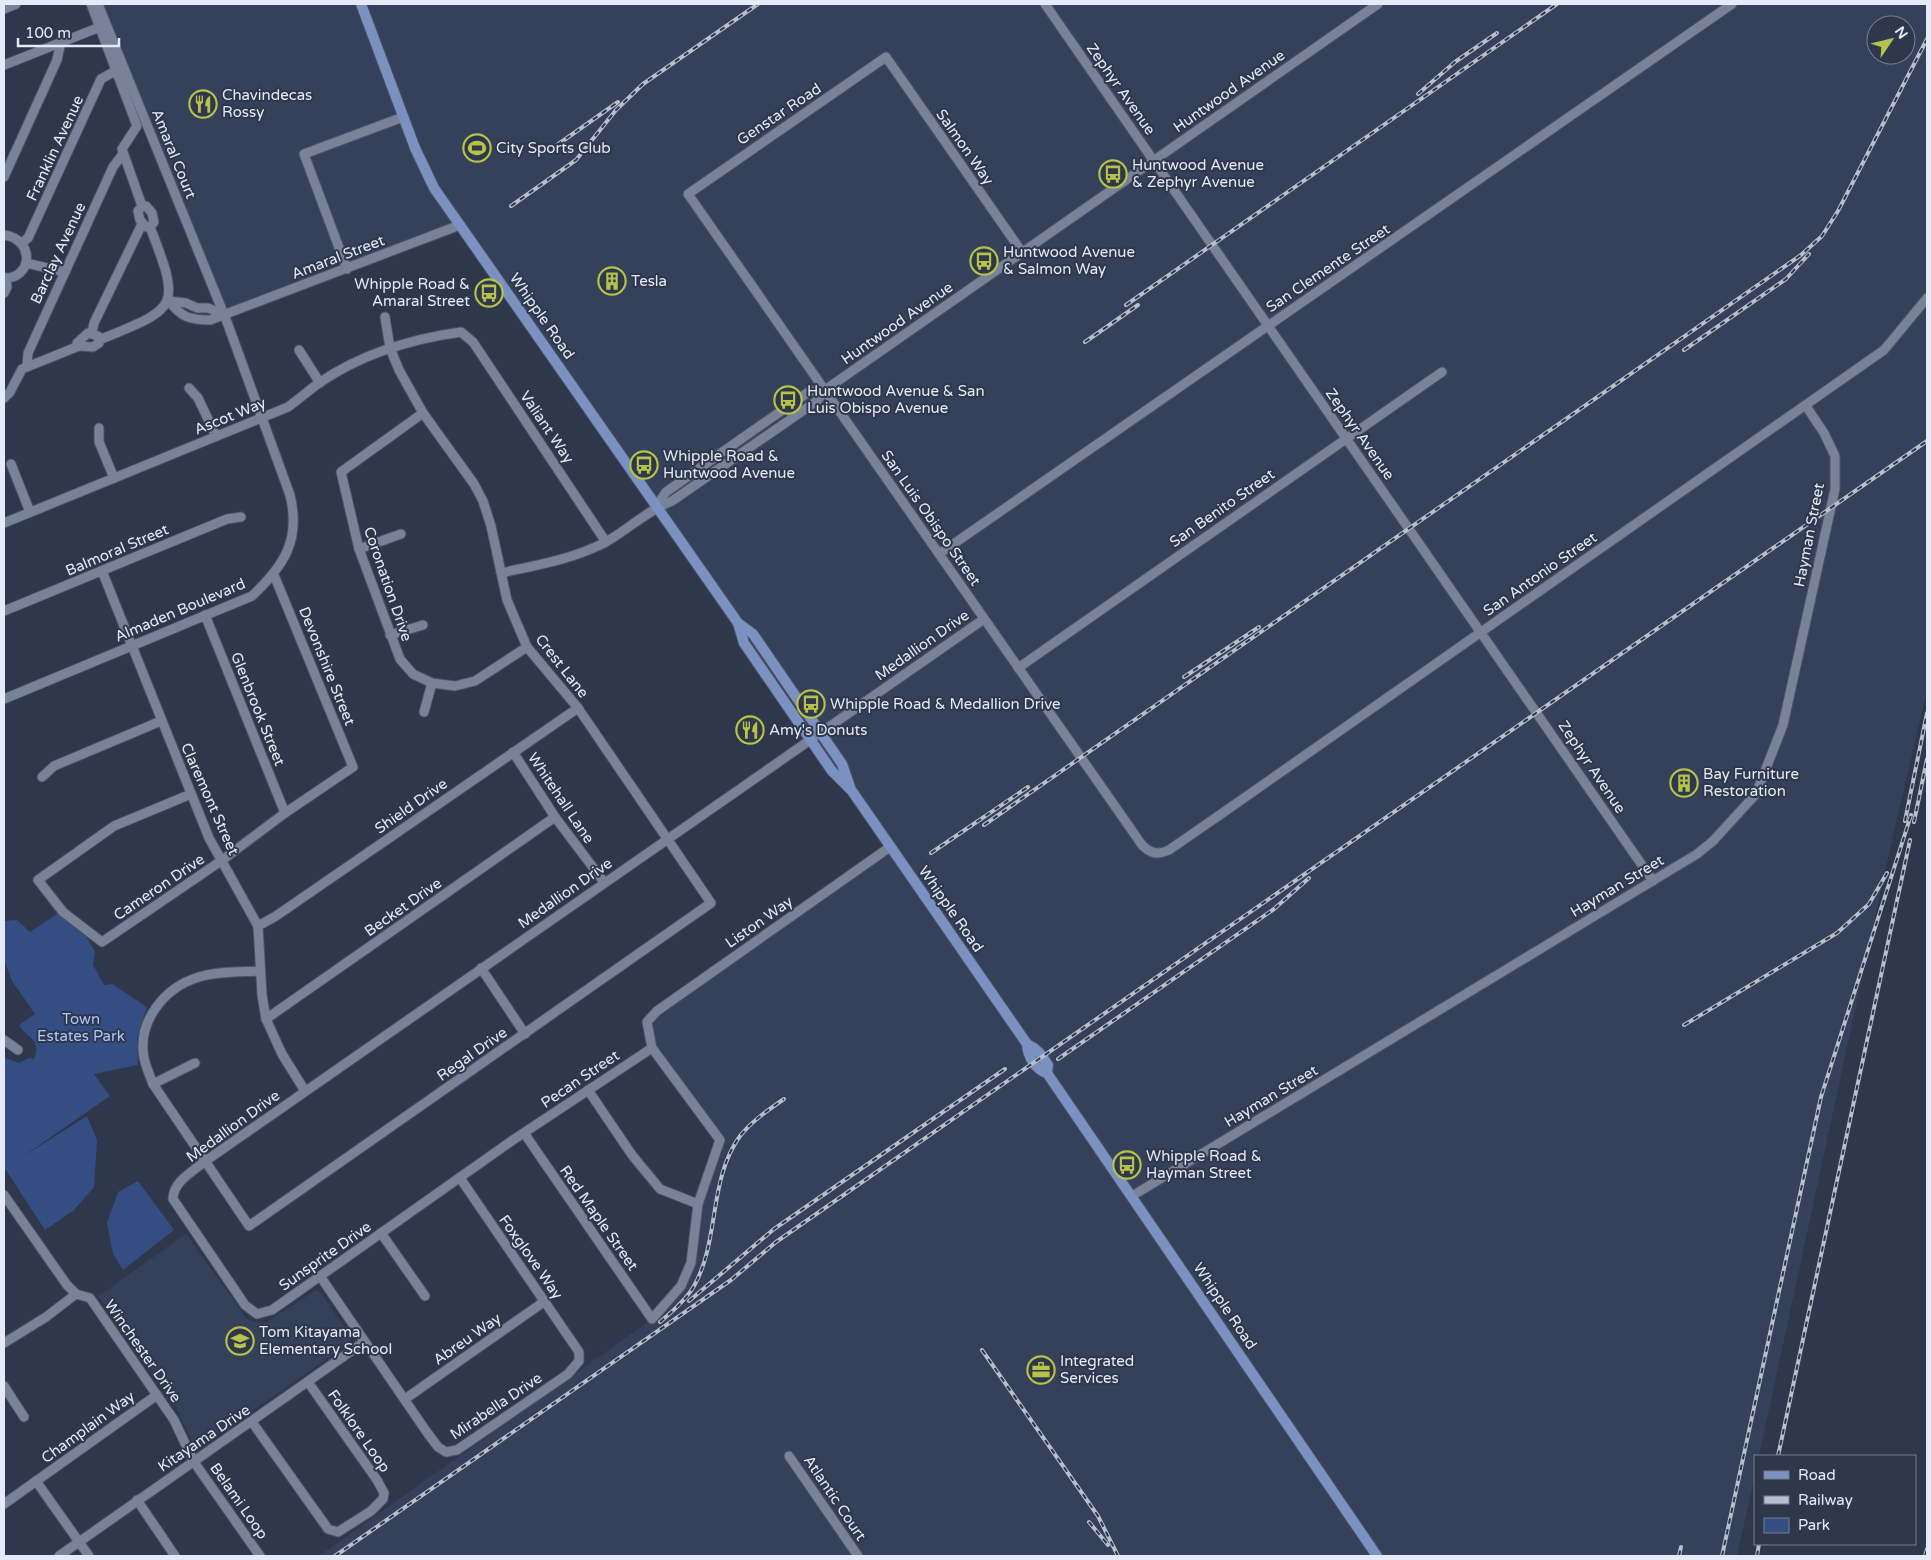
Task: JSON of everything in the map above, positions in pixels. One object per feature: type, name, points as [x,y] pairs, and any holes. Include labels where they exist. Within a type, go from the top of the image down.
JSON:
[{"type":"main road","name":"Whipple Road","points":[[362,4],[403,117],[434,188],[738,623],[753,634],[842,764],[852,791]]},
{"type":"main road","name":"Whipple Road","points":[[738,623],[744,643],[832,771],[852,791],[1027,1044],[1031,1058],[1040,1071],[1047,1073],[1377,1556]]},
{"type":"street","points":[[4,9],[16,4]]},
{"type":"street","name":"Barclay Avenue","points":[[4,398],[10,392],[18,374],[26,366],[28,352],[113,167],[123,154],[124,144],[137,126],[91,4]]},
{"type":"street","name":"Amaral Court","points":[[98,4],[225,315]]},
{"type":"street","name":"Zephyr Avenue","points":[[1045,4],[1653,881]]},
{"type":"street","name":"Huntwood Avenue","points":[[501,573],[561,561],[606,542],[656,507],[672,501],[817,401],[825,390],[1378,4]]},
{"type":"street","name":"San Clemente Street","points":[[939,554],[1285,316],[1732,4]]},
{"type":"street","points":[[4,65],[100,27]]},
{"type":"street","points":[[4,176],[57,60],[61,41]]},
{"type":"street","name":"Genstar Road","points":[[688,194],[886,57]]},
{"type":"street","name":"Salmon Way","points":[[886,57],[1022,252]]},
{"type":"street","name":"Franklin Avenue","points":[[22,243],[28,238],[101,80],[117,70]]},
{"type":"street","points":[[347,268],[304,154],[403,117]]},
{"type":"street","points":[[26,366],[79,346],[93,347],[99,340],[150,319],[169,301],[170,289],[167,275],[138,210],[142,206],[123,154]]},
{"type":"street","name":"San Luis Obispo Street","points":[[688,194],[1142,845],[1154,854]]},
{"type":"street","name":"Amaral Street","points":[[169,301],[180,314],[192,320],[210,320],[460,225]]},
{"type":"street","points":[[92,333],[94,323],[146,226]]},
{"type":"street","points":[[4,235],[14,237],[22,243],[27,252],[26,263],[22,270],[15,276],[5,278],[7,286],[4,293]]},
{"type":"street","points":[[26,263],[65,272]]},
{"type":"street","name":"San Antonio Street","points":[[1154,854],[1169,850],[1884,350],[1927,298]]},
{"type":"street","name":"Almaden Boulevard","points":[[4,699],[252,596],[274,575],[286,555],[292,534],[294,511],[225,315]]},
{"type":"street","name":"Crest Lane","points":[[385,317],[390,348],[423,413],[474,484],[483,501],[492,526],[507,600],[527,646],[578,708],[710,904]]},
{"type":"street","name":"Ascot Way","points":[[4,523],[288,407],[320,383],[373,354],[410,341],[461,332]]},
{"type":"street","name":"Valiant Way","points":[[461,332],[473,342],[606,542]]},
{"type":"street","points":[[92,333],[98,336],[99,340]]},
{"type":"street","points":[[79,346],[78,340],[92,333]]},
{"type":"street","points":[[299,350],[320,383]]},
{"type":"street","name":"San Benito Street","points":[[1018,668],[1442,372]]},
{"type":"street","points":[[190,388],[198,398],[216,436]]},
{"type":"street","name":"Hayman Street","points":[[1132,1196],[1653,881],[1713,841],[1756,794],[1783,725],[1835,489],[1835,456],[1824,432],[1806,406]]},
{"type":"street","name":"Coronation Drive","points":[[423,413],[340,472],[358,549],[400,659],[413,674],[432,683],[455,686],[475,681],[527,646]]},
{"type":"street","points":[[99,428],[99,442],[114,478]]},
{"type":"street","points":[[11,464],[30,512]]},
{"type":"street","name":"Balmoral Street","points":[[4,611],[227,518],[241,516]]},
{"type":"street","points":[[358,549],[400,534]]},
{"type":"street","name":"Claremont Street","points":[[102,571],[191,794],[222,861],[258,926],[260,971],[266,1019],[282,1054],[305,1091]]},
{"type":"street","name":"Devonshire Street","points":[[274,575],[353,767]]},
{"type":"street","name":"Glenbrook Street","points":[[205,615],[285,813]]},
{"type":"street","name":"Medallion Drive","points":[[172,1199],[173,1192],[179,1182],[204,1162],[984,619]]},
{"type":"street","points":[[390,635],[423,624]]},
{"type":"street","points":[[424,712],[432,683]]},
{"type":"street","name":"Shield Drive","points":[[258,926],[276,916],[578,708]]},
{"type":"street","points":[[42,777],[54,766],[161,721]]},
{"type":"street","name":"Whitehall Lane","points":[[513,752],[555,817],[604,882]]},
{"type":"street","name":"Cameron Drive","points":[[191,794],[114,826],[38,880],[63,912],[102,942],[222,861],[285,813],[353,767]]},
{"type":"street","name":"Becket Drive","points":[[266,1019],[555,817]]},
{"type":"street","name":"Liston Way","points":[[652,1048],[647,1022],[657,1011],[890,847]]},
{"type":"street","name":"Regal Drive","points":[[204,1162],[249,1226],[710,904]]},
{"type":"street","points":[[481,968],[525,1034]]},
{"type":"street","points":[[204,1162],[153,1084],[144,1057],[145,1032],[156,1006],[170,992],[200,977],[260,971]]},
{"type":"street","points":[[4,1040],[18,1050]]},
{"type":"street","points":[[588,1090],[632,1155],[660,1189],[698,1204],[720,1140],[652,1048]]},
{"type":"street","name":"Pecan Street","points":[[524,1133],[652,1048]]},
{"type":"street","points":[[153,1084],[195,1063]]},
{"type":"street","name":"Red Maple Street","points":[[524,1133],[652,1319],[681,1286],[692,1263],[698,1204]]},
{"type":"street","name":"Sunsprite Drive","points":[[172,1199],[250,1310],[263,1314],[272,1310],[524,1133]]},
{"type":"street","name":"Foxglove Way","points":[[460,1178],[580,1352]]},
{"type":"street","name":"Winchester Drive","points":[[5,1199],[67,1285],[76,1294],[90,1298],[174,1420],[194,1462]]},
{"type":"street","points":[[381,1233],[424,1296]]},
{"type":"street","name":"Mirabella Drive","points":[[320,1276],[438,1447],[446,1452],[457,1450],[568,1374],[579,1361],[580,1352]]},
{"type":"street","points":[[4,1343],[46,1317],[76,1294]]},
{"type":"street","name":"Abreu Way","points":[[406,1399],[545,1301]]},
{"type":"street","name":"Kitayama Drive","points":[[59,1556],[136,1500],[252,1422],[364,1342]]},
{"type":"street","name":"Folklore Loop","points":[[252,1422],[328,1529],[338,1532],[371,1512],[384,1499],[384,1493],[377,1480],[308,1382]]},
{"type":"street","points":[[4,1386],[24,1417]]},
{"type":"street","name":"Champlain Way","points":[[4,1504],[157,1395]]},
{"type":"street","name":"Atlantic Court","points":[[789,1456],[858,1556]]},
{"type":"street","name":"Belami Loop","points":[[194,1462],[260,1556]]},
{"type":"street","points":[[36,1482],[89,1556]]},
{"type":"street","points":[[136,1500],[175,1556]]},
{"type":"shaded area","points":[[98,4],[1927,4],[1927,690],[1885,871],[1759,1455],[1754,1455],[1754,1480],[1737,1556],[319,1556],[652,1319],[681,1286],[691,1263],[698,1204],[720,1140],[652,1048],[647,1022],[890,847],[852,791],[842,764],[774,664],[738,623],[460,225],[225,315]]},
{"type":"shaded area","name":"Tom Kitayama Elementary School","points":[[186,1234],[247,1319],[262,1323],[267,1322],[316,1290],[321,1293],[351,1339],[348,1344],[200,1447],[193,1444],[176,1407],[98,1296]]},
{"type":"green space","name":"Town Estates Park","points":[[57,914],[86,936],[95,952],[93,965],[104,985],[112,984],[147,1007],[137,1038],[138,1065],[94,1074],[110,1096],[22,1157],[87,1116],[97,1140],[94,1187],[74,1210],[45,1230],[6,1170],[4,1172],[4,1060],[6,1058],[19,1063],[29,1058],[34,1059],[36,1047],[32,1039],[19,1025],[35,1014],[12,981],[4,960],[4,921],[17,920],[30,932]]},
{"type":"green space","points":[[138,1181],[174,1230],[123,1270],[113,1254],[107,1223],[118,1192]]},
{"type":"railway","points":[[511,206],[576,160],[616,110],[643,84],[758,4]]},
{"type":"railway","points":[[1126,305],[1557,4]]},
{"type":"railway","points":[[1418,94],[1455,62],[1497,33]]},
{"type":"railway","points":[[984,825],[1801,255],[1822,236],[1838,211],[1927,39]]},
{"type":"railway","points":[[557,145],[618,102]]},
{"type":"railway","points":[[1684,350],[1786,279],[1809,254]]},
{"type":"railway","points":[[1085,342],[1138,305]]},
{"type":"railway","points":[[335,1556],[731,1280],[776,1242],[1927,441]]},
{"type":"railway","points":[[1184,677],[1259,627]]},
{"type":"railway","points":[[1905,821],[1927,713]]},
{"type":"railway","points":[[1914,822],[1927,759]]},
{"type":"railway","points":[[931,853],[1028,787]]},
{"type":"railway","points":[[1722,1556],[1821,1097],[1911,815]]},
{"type":"railway","points":[[1778,1455],[1910,840]]},
{"type":"railway","points":[[1684,1025],[1837,933],[1869,904],[1887,873]]},
{"type":"railway","points":[[1058,1059],[1274,909],[1309,878]]},
{"type":"railway","points":[[689,1301],[774,1229],[1005,1069]]},
{"type":"railway","points":[[660,1322],[687,1296],[702,1268],[712,1230],[718,1191],[730,1153],[740,1136],[750,1125],[784,1099]]},
{"type":"railway","points":[[982,1350],[1098,1516],[1118,1556]]},
{"type":"railway","points":[[1089,1522],[1108,1545]]},
{"type":"railway","points":[[1757,1556],[1759,1545]]},
{"type":"railway","points":[[1679,1556],[1681,1547]]},
{"type":"railway","points":[[1925,1556],[1927,1549]]},
{"type":"place","name":"Chavindecas Rossy","points":[[203,104]]},
{"type":"place","name":"City Sports Club","points":[[477,148]]},
{"type":"place","name":"Huntwood Avenue & Zephyr Avenue","points":[[1113,174]]},
{"type":"place","name":"Huntwood Avenue & Salmon Way","points":[[984,261]]},
{"type":"place","name":"Tesla","points":[[612,281]]},
{"type":"place","name":"Whipple Road & Amaral Street","points":[[489,293]]},
{"type":"place","name":"Huntwood Avenue & San Luis Obispo Avenue","points":[[788,400]]},
{"type":"place","name":"Whipple Road & Huntwood Avenue","points":[[644,465]]},
{"type":"place","name":"Whipple Road & Medallion Drive","points":[[811,704]]},
{"type":"place","name":"Amy's Donuts","points":[[750,730]]},
{"type":"place","name":"Bay Furniture Restoration","points":[[1684,783]]},
{"type":"place","name":"Whipple Road & Hayman Street","points":[[1127,1165]]},
{"type":"place","name":"Tom Kitayama Elementary School","points":[[240,1341]]},
{"type":"place","name":"Integrated Services","points":[[1041,1370]]}]
